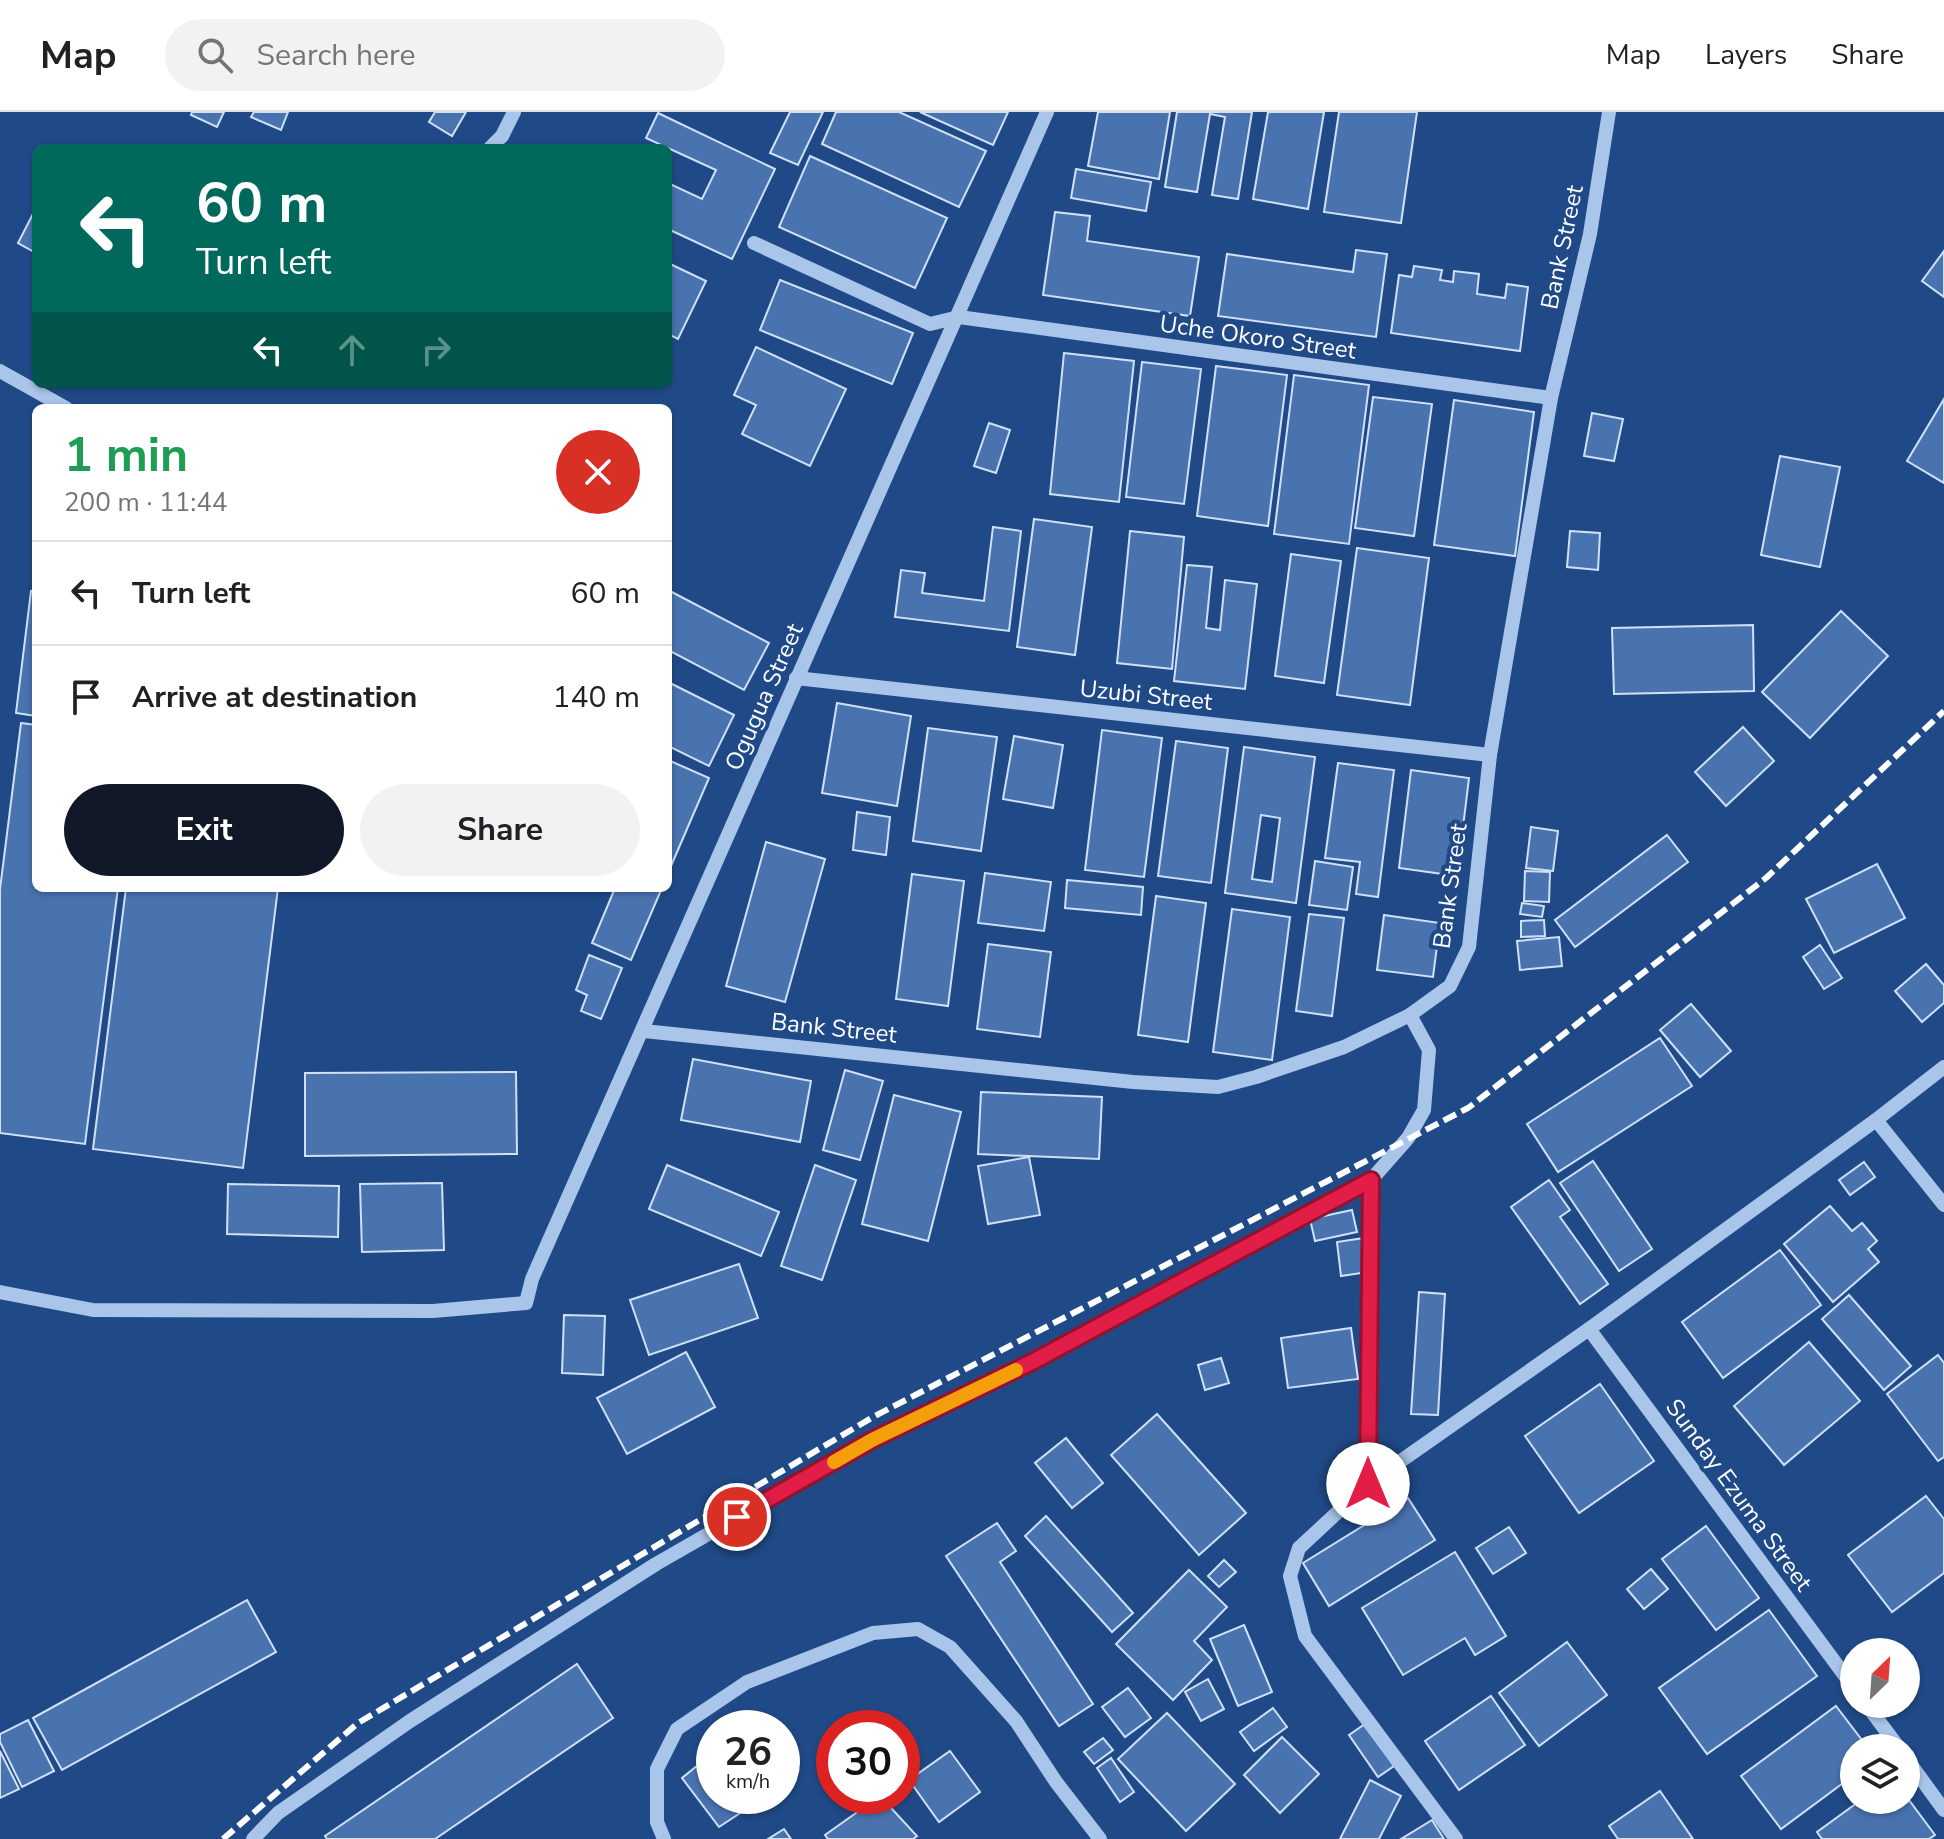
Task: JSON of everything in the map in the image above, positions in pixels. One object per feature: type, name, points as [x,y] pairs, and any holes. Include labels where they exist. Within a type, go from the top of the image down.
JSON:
[{"type":"street","points":[[494,144],[502,136],[514,112]]},
{"type":"street","name":"Ogugua Street","points":[[0,1292],[93,1310],[433,1311],[526,1303],[532,1279],[1047,112]]},
{"type":"street","name":"Bank Street","points":[[644,1031],[1133,1082],[1218,1087],[1344,1047],[1410,1015],[1450,986],[1469,947],[1490,755],[1551,398],[1590,234],[1609,112]]},
{"type":"street","name":"Uche Okoro Street","points":[[754,243],[930,324],[959,317],[1551,398]]},
{"type":"street","points":[[0,371],[59,404]]},
{"type":"street","name":"Uzubi Street","points":[[796,678],[1490,755]]},
{"type":"street","points":[[253,1839],[278,1813],[410,1721],[656,1564],[872,1440],[1032,1362],[1371,1180],[1408,1138],[1424,1110],[1429,1050],[1410,1015]]},
{"type":"street","points":[[1456,1839],[1305,1636],[1290,1576],[1299,1548],[1368,1484],[1589,1329],[1944,1067]]},
{"type":"street","points":[[1876,1120],[1944,1205]]},
{"type":"street","points":[[1368,1484],[1371,1180]]},
{"type":"street","name":"Sunday Ezuma Street","points":[[1589,1329],[1840,1669]]},
{"type":"street","points":[[664,1839],[657,1822],[657,1769],[677,1729],[747,1682],[873,1633],[918,1629],[950,1647],[1016,1721],[1056,1782],[1100,1839]]},
{"type":"street","points":[[1920,1777],[1944,1810]]},
{"type":"building","points":[[192,112],[224,112],[217,127],[191,115]]},
{"type":"building","points":[[254,112],[288,112],[281,130],[251,117]]},
{"type":"building","points":[[435,112],[466,112],[452,136],[429,122]]},
{"type":"building","points":[[790,112],[823,112],[798,165],[770,153]]},
{"type":"building","points":[[836,112],[899,112],[986,151],[959,207],[822,144]]},
{"type":"building","points":[[920,112],[1008,112],[993,145]]},
{"type":"building","points":[[1098,112],[1170,112],[1159,179],[1088,166]]},
{"type":"building","points":[[1177,112],[1252,112],[1238,199],[1212,195],[1225,117],[1210,114],[1197,192],[1165,187]]},
{"type":"building","points":[[1268,112],[1324,112],[1308,209],[1253,199]]},
{"type":"building","points":[[1339,112],[1417,112],[1401,223],[1324,212]]},
{"type":"building","points":[[658,113],[775,169],[732,259],[672,231],[672,185],[702,199],[716,170],[672,150],[672,144],[659,144],[646,138]]},
{"type":"building","points":[[810,156],[947,218],[915,288],[779,227]]},
{"type":"building","points":[[1076,169],[1151,182],[1146,211],[1071,198]]},
{"type":"building","points":[[1055,212],[1090,216],[1087,241],[1199,257],[1190,316],[1043,295]]},
{"type":"building","points":[[32,216],[32,251],[18,243]]},
{"type":"building","points":[[1356,250],[1387,254],[1376,337],[1218,316],[1227,254],[1353,272]]},
{"type":"building","points":[[1944,251],[1944,297],[1922,281]]},
{"type":"building","points":[[672,265],[706,281],[678,339],[672,336]]},
{"type":"building","points":[[1414,266],[1442,270],[1440,280],[1453,282],[1454,271],[1479,274],[1477,294],[1505,298],[1507,284],[1528,287],[1520,351],[1391,333],[1399,275],[1412,277]]},
{"type":"building","points":[[780,280],[913,333],[892,384],[760,330]]},
{"type":"building","points":[[756,347],[846,389],[810,466],[742,434],[756,405],[734,395]]},
{"type":"building","points":[[1064,353],[1134,361],[1119,502],[1050,494]]},
{"type":"building","points":[[1142,362],[1201,369],[1184,504],[1126,497]]},
{"type":"building","points":[[1216,366],[1287,375],[1268,526],[1197,516]]},
{"type":"building","points":[[1294,375],[1369,385],[1349,544],[1274,534]]},
{"type":"building","points":[[1373,397],[1432,404],[1414,536],[1355,528]]},
{"type":"building","points":[[1944,399],[1944,483],[1907,461]]},
{"type":"building","points":[[1454,400],[1534,412],[1515,556],[1434,545]]},
{"type":"building","points":[[1592,413],[1623,419],[1614,461],[1584,456]]},
{"type":"building","points":[[989,423],[1010,430],[996,473],[974,466]]},
{"type":"building","points":[[1780,456],[1840,467],[1820,567],[1761,555]]},
{"type":"building","points":[[1034,519],[1092,527],[1075,655],[1017,647]]},
{"type":"building","points":[[993,527],[1021,531],[1009,631],[895,617],[901,570],[925,573],[922,593],[984,601]]},
{"type":"building","points":[[1130,531],[1184,537],[1172,669],[1117,663]]},
{"type":"building","points":[[1570,531],[1600,533],[1598,570],[1567,567]]},
{"type":"building","points":[[1357,548],[1429,558],[1410,705],[1337,695]]},
{"type":"building","points":[[1291,554],[1341,561],[1324,683],[1275,676]]},
{"type":"building","points":[[1187,565],[1212,567],[1206,628],[1220,630],[1225,580],[1257,584],[1245,689],[1174,681]]},
{"type":"building","points":[[31,591],[32,715],[16,713]]},
{"type":"building","points":[[672,592],[769,643],[744,690],[672,652]]},
{"type":"building","points":[[1841,611],[1888,656],[1810,738],[1762,692]]},
{"type":"building","points":[[1753,625],[1754,691],[1614,694],[1612,628]]},
{"type":"building","points":[[672,684],[734,715],[709,766],[672,748]]},
{"type":"building","points":[[837,703],[911,716],[897,806],[822,793]]},
{"type":"building","points":[[21,723],[32,724],[32,892],[117,892],[85,1144],[0,1133],[0,889]]},
{"type":"building","points":[[1743,727],[1774,761],[1726,806],[1695,772]]},
{"type":"building","points":[[928,728],[997,737],[981,851],[913,841]]},
{"type":"building","points":[[1102,730],[1162,738],[1144,877],[1085,870]]},
{"type":"building","points":[[1014,736],[1063,745],[1053,808],[1003,799]]},
{"type":"building","points":[[1176,741],[1228,748],[1211,883],[1158,876]]},
{"type":"building","points":[[1244,747],[1315,757],[1296,903],[1225,893]],"holes":[[[1261,815],[1280,818],[1272,882],[1252,879]]]},
{"type":"building","points":[[672,762],[709,778],[672,864]]},
{"type":"building","points":[[1338,763],[1394,770],[1378,897],[1356,894],[1360,862],[1325,858]]},
{"type":"building","points":[[1411,770],[1469,778],[1457,876],[1399,868]]},
{"type":"building","points":[[857,812],[890,817],[886,855],[853,850]]},
{"type":"building","points":[[1531,827],[1558,831],[1553,871],[1526,868]]},
{"type":"building","points":[[1667,835],[1688,862],[1575,947],[1555,920]]},
{"type":"building","points":[[766,842],[825,859],[785,1002],[726,986]]},
{"type":"building","points":[[1315,861],[1353,867],[1347,910],[1309,905]]},
{"type":"building","points":[[1877,864],[1905,918],[1834,953],[1806,899]]},
{"type":"building","points":[[1525,871],[1550,872],[1549,902],[1524,901]]},
{"type":"building","points":[[985,873],[1051,882],[1044,931],[978,923]]},
{"type":"building","points":[[912,874],[964,881],[948,1006],[896,999]]},
{"type":"building","points":[[1067,880],[1143,887],[1141,915],[1065,908]]},
{"type":"building","points":[[125,892],[278,892],[243,1168],[93,1149]]},
{"type":"building","points":[[613,892],[660,892],[631,960],[592,943]]},
{"type":"building","points":[[1156,896],[1206,903],[1188,1042],[1138,1035]]},
{"type":"building","points":[[1522,903],[1544,906],[1542,917],[1520,914]]},
{"type":"building","points":[[1232,909],[1290,917],[1272,1060],[1213,1052]]},
{"type":"building","points":[[1309,914],[1344,918],[1332,1016],[1296,1011]]},
{"type":"building","points":[[1384,915],[1440,923],[1433,977],[1377,970]]},
{"type":"building","points":[[1544,920],[1545,936],[1521,937],[1521,921]]},
{"type":"building","points":[[1559,937],[1562,966],[1520,970],[1517,941]]},
{"type":"building","points":[[988,944],[1051,952],[1040,1037],[977,1029]]},
{"type":"building","points":[[1820,945],[1842,978],[1824,989],[1803,957]]},
{"type":"building","points":[[589,955],[622,968],[601,1019],[581,1011],[587,995],[576,990]]},
{"type":"building","points":[[1926,964],[1944,985],[1944,1003],[1922,1022],[1895,991]]},
{"type":"building","points":[[1691,1004],[1731,1051],[1700,1077],[1660,1030]]},
{"type":"building","points":[[1660,1038],[1692,1086],[1558,1172],[1527,1124]]},
{"type":"building","points":[[693,1059],[811,1081],[800,1142],[681,1120]]},
{"type":"building","points":[[845,1070],[883,1081],[860,1160],[823,1150]]},
{"type":"building","points":[[516,1072],[517,1154],[305,1156],[305,1073]]},
{"type":"building","points":[[981,1092],[1102,1097],[1099,1159],[978,1154]]},
{"type":"building","points":[[894,1095],[961,1112],[928,1241],[862,1224]]},
{"type":"building","points":[[1029,1157],[1040,1215],[988,1224],[978,1166]]},
{"type":"building","points":[[1593,1161],[1652,1249],[1619,1271],[1560,1183]]},
{"type":"building","points":[[1864,1162],[1875,1177],[1850,1195],[1839,1180]]},
{"type":"building","points":[[667,1165],[779,1212],[761,1256],[649,1209]]},
{"type":"building","points":[[815,1165],[856,1180],[822,1280],[781,1266]]},
{"type":"building","points":[[1549,1180],[1570,1210],[1560,1217],[1608,1284],[1580,1304],[1511,1207]]},
{"type":"building","points":[[442,1183],[444,1250],[362,1252],[360,1184]]},
{"type":"building","points":[[228,1184],[339,1186],[338,1237],[227,1234]]},
{"type":"building","points":[[1830,1206],[1852,1231],[1862,1223],[1877,1241],[1868,1249],[1879,1262],[1833,1302],[1784,1244]]},
{"type":"building","points":[[1352,1210],[1357,1232],[1315,1241],[1310,1219]]},
{"type":"building","points":[[1364,1238],[1368,1272],[1341,1276],[1337,1242]]},
{"type":"building","points":[[1780,1250],[1821,1305],[1723,1378],[1682,1322]]},
{"type":"building","points":[[739,1264],[758,1318],[649,1355],[630,1300]]},
{"type":"building","points":[[1419,1292],[1445,1294],[1438,1415],[1411,1414]]},
{"type":"building","points":[[1849,1295],[1911,1366],[1884,1390],[1822,1319]]},
{"type":"building","points":[[564,1315],[605,1316],[603,1375],[562,1373]]},
{"type":"building","points":[[1351,1328],[1358,1379],[1288,1388],[1281,1338]]},
{"type":"building","points":[[1809,1342],[1860,1401],[1784,1465],[1734,1406]]},
{"type":"building","points":[[686,1352],[715,1407],[627,1454],[597,1398]]},
{"type":"building","points":[[1938,1355],[1944,1363],[1944,1457],[1938,1461],[1887,1394]]},
{"type":"building","points":[[1221,1358],[1229,1383],[1205,1390],[1198,1365]]},
{"type":"building","points":[[1600,1384],[1654,1461],[1579,1513],[1525,1436]]},
{"type":"building","points":[[1157,1414],[1246,1513],[1199,1555],[1111,1455]]},
{"type":"building","points":[[1066,1438],[1103,1483],[1072,1508],[1035,1463]]},
{"type":"building","points":[[1926,1496],[1944,1519],[1944,1573],[1892,1612],[1848,1555]]},
{"type":"building","points":[[1408,1498],[1435,1540],[1329,1606],[1303,1563]]},
{"type":"building","points":[[1046,1516],[1133,1613],[1112,1632],[1025,1536]]},
{"type":"building","points":[[997,1523],[1016,1551],[1000,1562],[1093,1704],[1059,1726],[946,1556]]},
{"type":"building","points":[[1706,1526],[1759,1598],[1716,1630],[1662,1559]]},
{"type":"building","points":[[1509,1527],[1526,1553],[1493,1574],[1476,1548]]},
{"type":"building","points":[[1455,1552],[1506,1636],[1475,1655],[1465,1638],[1403,1675],[1362,1608]]},
{"type":"building","points":[[1224,1560],[1236,1572],[1219,1587],[1208,1576]]},
{"type":"building","points":[[1651,1569],[1668,1589],[1644,1609],[1627,1589]]},
{"type":"building","points":[[1189,1570],[1227,1607],[1194,1641],[1212,1660],[1173,1700],[1116,1644]]},
{"type":"building","points":[[247,1600],[276,1652],[62,1770],[33,1718]]},
{"type":"building","points":[[1769,1610],[1817,1676],[1707,1754],[1659,1688]]},
{"type":"building","points":[[1244,1625],[1272,1692],[1238,1706],[1210,1639]]},
{"type":"building","points":[[1567,1642],[1607,1695],[1539,1746],[1499,1693]]},
{"type":"building","points":[[577,1664],[613,1718],[435,1839],[327,1839],[325,1836]]},
{"type":"building","points":[[1208,1679],[1224,1709],[1201,1721],[1185,1692]]},
{"type":"building","points":[[1128,1688],[1151,1718],[1125,1737],[1102,1707]]},
{"type":"building","points":[[1491,1696],[1525,1745],[1459,1790],[1425,1741]]},
{"type":"building","points":[[1836,1706],[1840,1718],[1845,1718],[1857,1734],[1840,1734],[1840,1785],[1781,1829],[1741,1776]]},
{"type":"building","points":[[1273,1708],[1287,1727],[1254,1751],[1240,1732]]},
{"type":"building","points":[[1167,1713],[1235,1784],[1186,1831],[1118,1759]]},
{"type":"building","points":[[28,1720],[54,1771],[22,1787],[0,1742],[0,1734]]},
{"type":"building","points":[[1365,1724],[1394,1766],[1378,1777],[1349,1735]]},
{"type":"building","points":[[1282,1737],[1319,1774],[1280,1813],[1244,1775]]},
{"type":"building","points":[[1103,1738],[1113,1750],[1094,1764],[1084,1752]]},
{"type":"building","points":[[0,1751],[19,1789],[0,1798]]},
{"type":"building","points":[[950,1751],[980,1792],[939,1822],[920,1795],[920,1772]]},
{"type":"building","points":[[1111,1758],[1134,1792],[1120,1802],[1097,1768]]},
{"type":"building","points":[[696,1767],[696,1797],[682,1778]]},
{"type":"building","points":[[1370,1780],[1401,1796],[1379,1839],[1340,1839]]},
{"type":"building","points":[[1660,1791],[1693,1839],[1618,1839],[1609,1826]]},
{"type":"building","points":[[709,1814],[739,1814],[719,1827]]},
{"type":"building","points":[[855,1814],[897,1814],[917,1836],[913,1839],[828,1839],[825,1835]]},
{"type":"building","points":[[1842,1814],[1919,1814],[1935,1835],[1929,1839],[1822,1839],[1817,1832]]},
{"type":"building","points":[[1432,1820],[1444,1839],[1401,1839]]},
{"type":"building","points":[[784,1829],[791,1839],[768,1839]]},
{"type":"railway","points":[[223,1839],[358,1723],[873,1417],[1468,1108],[1766,878],[1944,711]]},
{"type":"slow traffic","points":[[834,1462],[872,1440],[1016,1370]]},
{"type":"route","points":[[737,1517],[872,1440],[1032,1362],[1371,1180],[1368,1484]]}]
